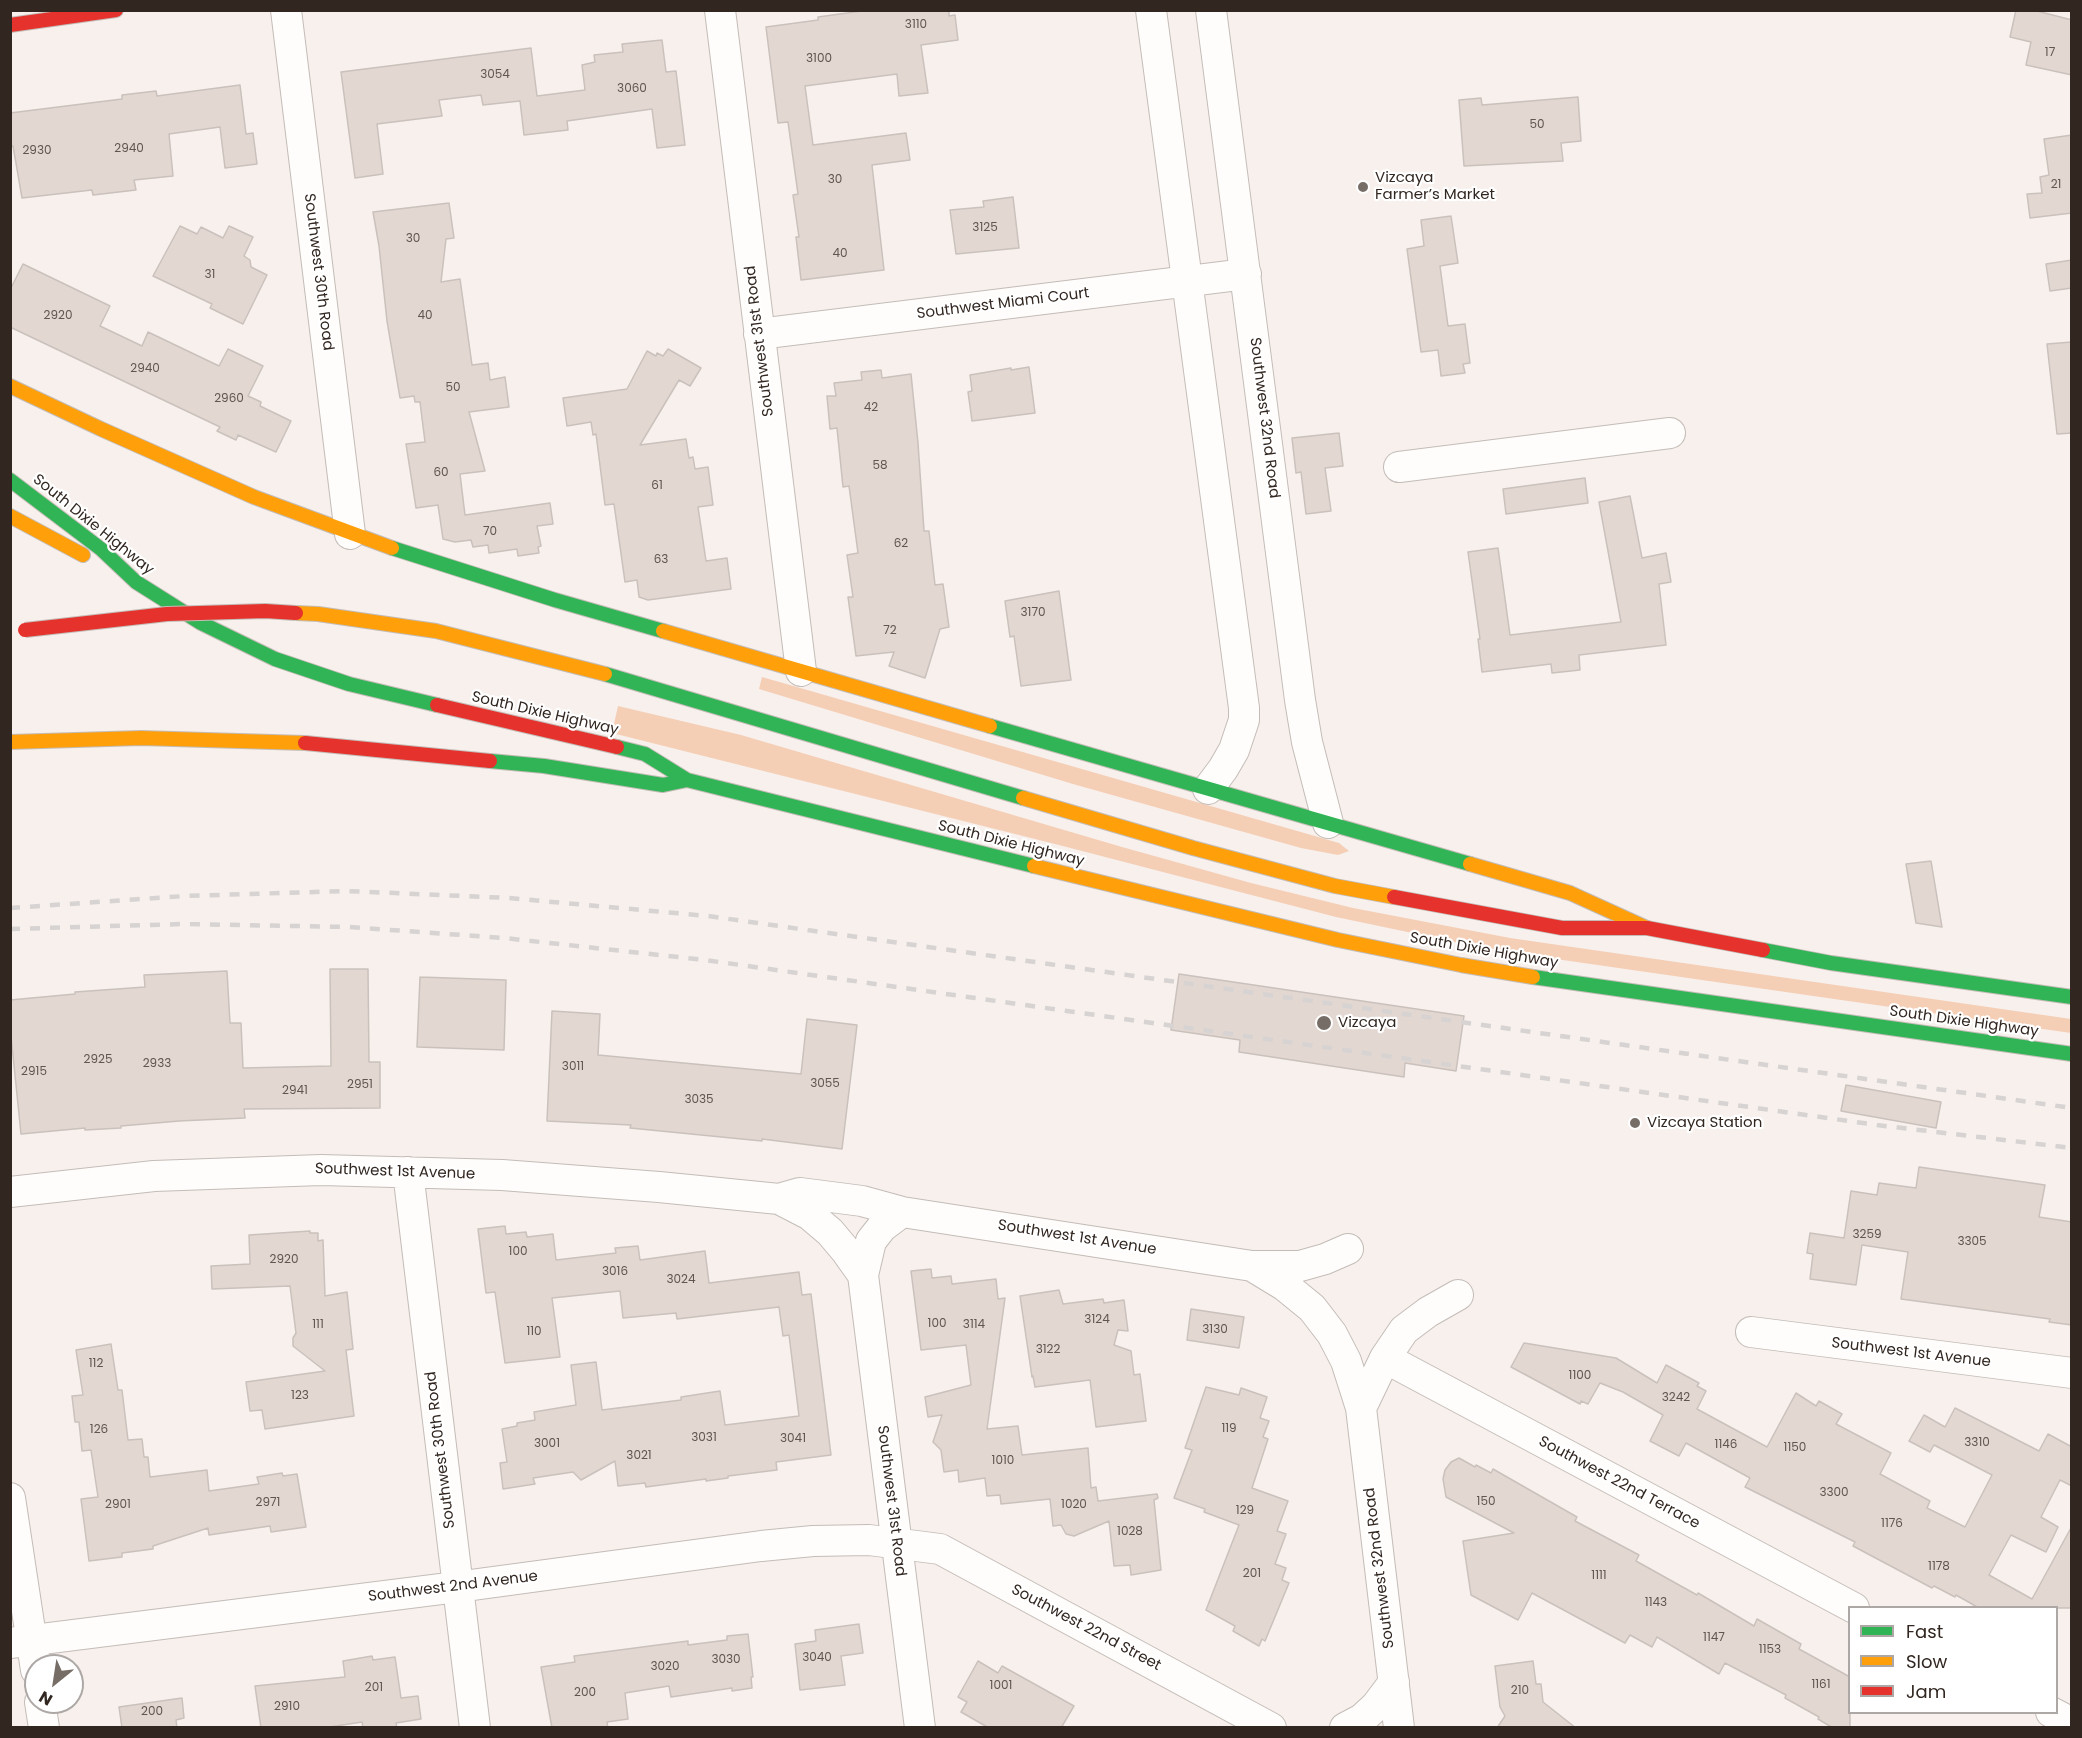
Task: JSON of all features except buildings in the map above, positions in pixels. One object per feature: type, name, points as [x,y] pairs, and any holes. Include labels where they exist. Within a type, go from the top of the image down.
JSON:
[{"type":"main road","points":[[10,25],[116,10]]},
{"type":"main road","points":[[10,386],[208,477],[350,534],[544,597],[1570,893],[1647,928]]},
{"type":"main road","name":"South Dixie Highway","points":[[10,480],[101,549],[136,582],[201,623],[275,659],[314,674],[438,706],[645,754],[687,780],[1225,913],[1338,940],[1461,965],[1578,984],[2072,1054]]},
{"type":"main road","points":[[10,516],[136,582]]},
{"type":"main road","points":[[10,633],[177,613],[265,611],[318,614],[436,631],[605,674],[1184,845],[1335,886],[1562,928],[1647,928],[1831,963],[2072,997]]},
{"type":"main road","points":[[10,742],[153,738],[325,744],[544,766],[663,785],[687,780]]},
{"type":"street","name":"Southwest 30th Road","points":[[286,10],[350,534]]},
{"type":"street","name":"Southwest 31st Road","points":[[720,10],[801,671]]},
{"type":"street","points":[[1151,10],[1244,708],[1242,727],[1234,750],[1208,789]]},
{"type":"street","name":"Southwest 32nd Road","points":[[1211,10],[1300,700],[1309,751],[1328,824]]},
{"type":"street","name":"Southwest Miami Court","points":[[759,334],[1246,274]]},
{"type":"street","points":[[1399,467],[1670,433]]},
{"type":"street","name":"Southwest 1st Avenue","points":[[10,1192],[154,1176],[321,1170],[502,1175],[779,1199],[800,1193],[862,1201],[902,1212],[1252,1266],[1300,1266],[1348,1249]]},
{"type":"street","name":"Southwest 30th Road","points":[[408,1172],[475,1728]]},
{"type":"street","name":"Southwest 1st Avenue","points":[[779,1199],[810,1215],[830,1232],[863,1275]]},
{"type":"street","points":[[863,1275],[871,1242],[882,1227],[902,1212]]},
{"type":"street","name":"Southwest 1st Avenue","points":[[1252,1266],[1285,1286],[1311,1308],[1332,1334],[1346,1361]]},
{"type":"street","name":"Southwest 31st Road","points":[[863,1275],[920,1728]]},
{"type":"street","points":[[1361,1408],[1385,1358],[1404,1330],[1428,1312],[1458,1295]]},
{"type":"street","name":"Southwest 1st Avenue","points":[[1751,1332],[2072,1373]]},
{"type":"street","name":"Southwest 22nd Terrace","points":[[1385,1358],[1850,1606]]},
{"type":"street","name":"Southwest 32nd Road","points":[[1346,1361],[1361,1408],[1399,1728]]},
{"type":"street","points":[[10,1498],[21,1642]]},
{"type":"street","name":"Southwest 2nd Avenue","points":[[21,1642],[761,1546],[813,1541],[896,1542]]},
{"type":"street","name":"Southwest 22nd Street","points":[[896,1542],[940,1549],[1271,1728]]},
{"type":"street","points":[[1345,1728],[1362,1719],[1376,1706],[1394,1682]]},
{"type":"street","points":[[2053,1714],[2072,1723]]},
{"type":"shaded area","points":[[762,677],[1339,843],[1349,851],[1338,855],[1301,848],[1073,784],[759,689]]},
{"type":"shaded area","points":[[618,706],[741,735],[1122,847],[1251,883],[1353,908],[1510,938],[2071,1019],[2071,1033],[1528,955],[1336,917],[612,733]]},
{"type":"railway","points":[[10,908],[185,896],[346,891],[509,898],[708,916],[2072,1108]]},
{"type":"railway","points":[[10,929],[183,924],[349,927],[504,938],[705,960],[1877,1125],[2072,1148]]},
{"type":"traffic: fast","points":[[10,480],[101,549],[136,582],[201,623],[275,659],[349,684],[437,705]]},
{"type":"traffic: fast","points":[[392,548],[555,600],[663,631]]},
{"type":"traffic: fast","points":[[605,674],[1023,798]]},
{"type":"traffic: fast","points":[[990,726],[1470,864]]},
{"type":"traffic: fast","points":[[617,747],[645,754],[687,780]]},
{"type":"traffic: fast","points":[[490,761],[544,766],[663,785],[687,780],[1034,866]]},
{"type":"traffic: fast","points":[[1763,950],[1831,963],[2072,997]]},
{"type":"traffic: fast","points":[[1533,977],[2072,1054]]},
{"type":"traffic: slow","points":[[10,386],[254,497],[392,548]]},
{"type":"traffic: slow","points":[[10,516],[83,555]]},
{"type":"traffic: slow","points":[[296,613],[318,614],[436,631],[605,674]]},
{"type":"traffic: slow","points":[[663,631],[990,726]]},
{"type":"traffic: slow","points":[[10,742],[141,738],[305,743]]},
{"type":"traffic: slow","points":[[1023,798],[1193,848],[1335,886],[1394,897]]},
{"type":"traffic: slow","points":[[1470,864],[1570,893],[1647,928]]},
{"type":"traffic: slow","points":[[1034,866],[1338,940],[1533,977]]},
{"type":"traffic: jam","points":[[10,25],[116,10]]},
{"type":"traffic: jam","points":[[25,630],[167,614],[265,611],[296,613]]},
{"type":"traffic: jam","points":[[437,705],[617,747]]},
{"type":"traffic: jam","points":[[305,743],[490,761]]},
{"type":"traffic: jam","points":[[1394,897],[1562,928],[1647,928],[1763,950]]},
{"type":"place","name":"Vizcaya Farmer’s Market","points":[[1363,187]]},
{"type":"place","name":"Vizcaya","points":[[1324,1023]]},
{"type":"place","name":"Vizcaya Station","points":[[1635,1123]]}]
